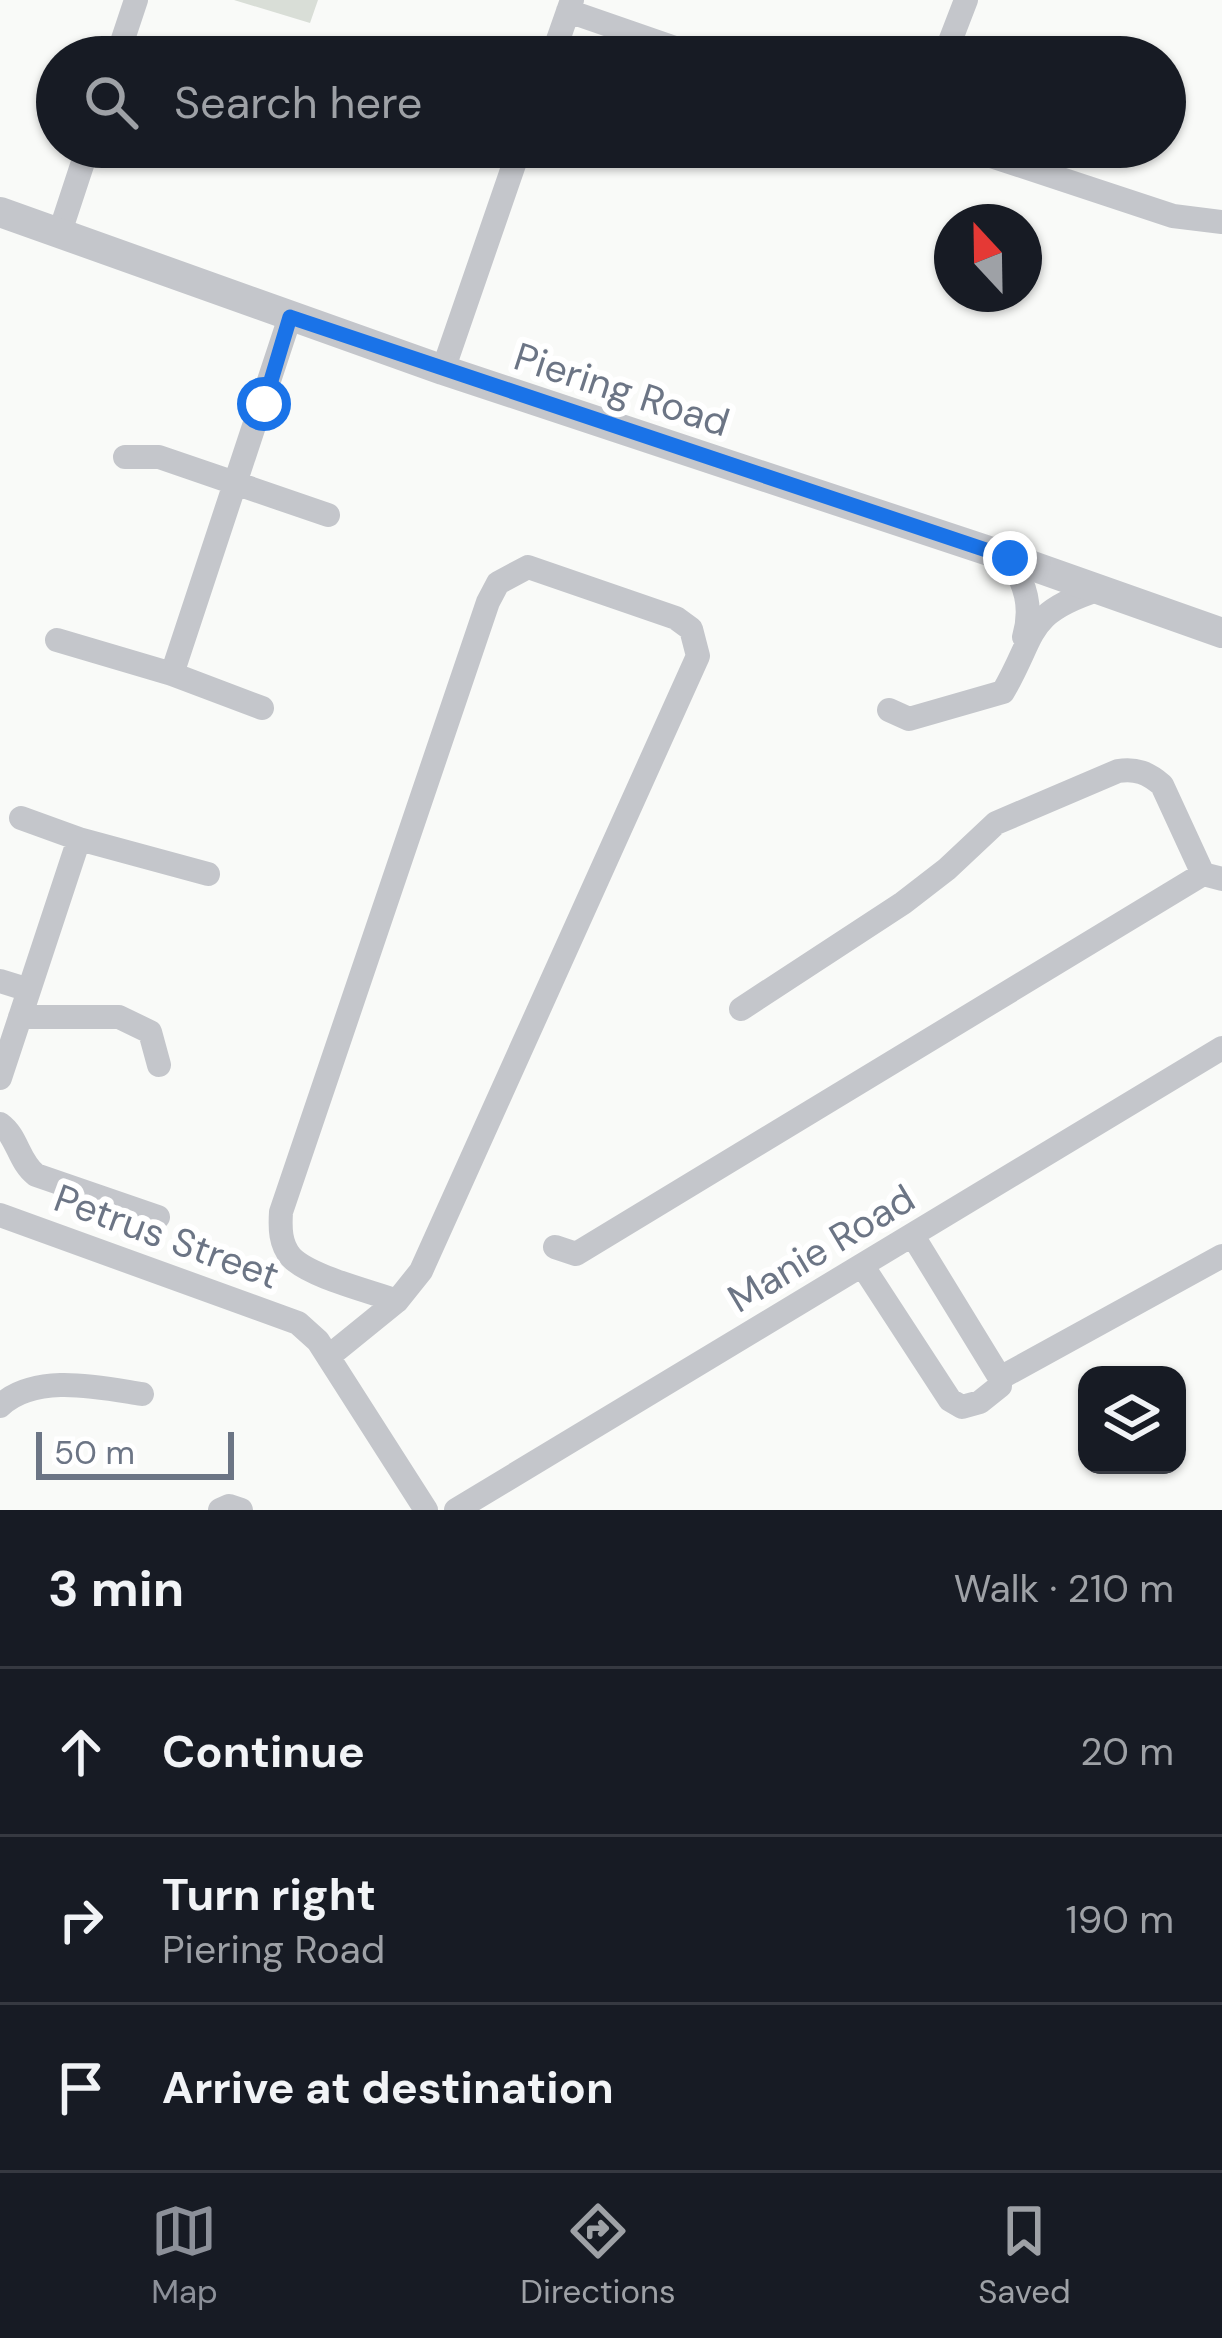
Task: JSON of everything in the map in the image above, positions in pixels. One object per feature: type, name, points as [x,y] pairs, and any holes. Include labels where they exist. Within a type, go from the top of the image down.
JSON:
[{"type":"street","points":[[124,36],[136,0]]},
{"type":"street","points":[[952,36],[966,0]]},
{"type":"street","points":[[559,36],[570,6],[647,36]]},
{"type":"street","points":[[60,232],[81,168]]},
{"type":"street","points":[[442,370],[513,168]]},
{"type":"street","points":[[1028,168],[1173,216],[1222,222]]},
{"type":"street","name":"Piering Road","points":[[0,212],[442,370],[1222,633]]},
{"type":"street","points":[[172,674],[290,317]]},
{"type":"street","points":[[125,457],[159,457],[328,514]]},
{"type":"street","points":[[890,710],[909,719],[1005,690],[1030,616],[1023,582],[1010,558]]},
{"type":"street","points":[[328,1357],[397,1301],[421,1271],[698,656],[691,629],[676,618],[529,567],[497,583],[488,602],[281,1212],[280,1235],[292,1258],[397,1301]]},
{"type":"street","points":[[1018,656],[1037,620],[1062,601],[1097,590]]},
{"type":"street","points":[[57,640],[172,674],[262,709]]},
{"type":"street","points":[[555,1247],[576,1254],[1212,876],[1162,785],[1132,769],[1118,771],[996,823],[902,903],[741,1009]]},
{"type":"street","points":[[21,818],[208,874]]},
{"type":"street","points":[[0,1078],[79,839]]},
{"type":"street","points":[[0,981],[29,991]]},
{"type":"street","points":[[20,1017],[119,1017],[150,1032],[159,1065]]},
{"type":"street","name":"Manie Road","points":[[456,1510],[1222,1048]]},
{"type":"street","points":[[0,1124],[13,1137],[22,1162],[36,1175],[158,1217]]},
{"type":"street","name":"Petrus Street","points":[[0,1215],[280,1314],[318,1341],[426,1510]]},
{"type":"street","points":[[862,1265],[955,1406],[989,1397],[1000,1386],[1000,1378],[913,1236]]},
{"type":"street","points":[[1000,1378],[1222,1256]]},
{"type":"street","points":[[0,1406],[16,1391],[46,1387],[142,1394]]},
{"type":"street","points":[[220,1510],[229,1506],[242,1510]]},
{"type":"shaded area","points":[[234,0],[318,0],[310,23]]},
{"type":"route","points":[[264,404],[290,317],[1010,558]]}]
